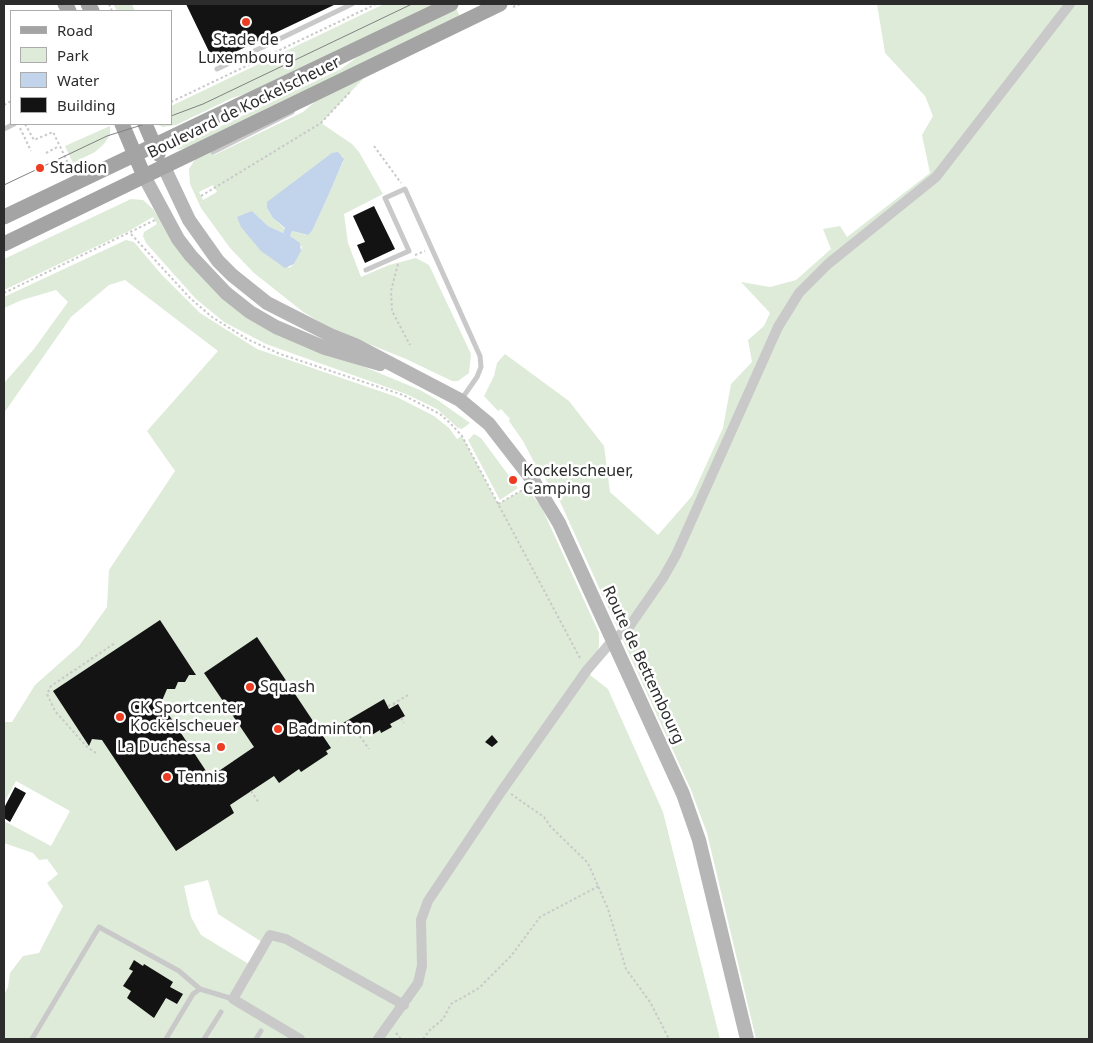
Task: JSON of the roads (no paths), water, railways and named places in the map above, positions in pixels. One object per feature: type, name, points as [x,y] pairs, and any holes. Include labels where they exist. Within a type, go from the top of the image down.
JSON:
[{"type":"main road","name":"Boulevard de Kockelscheuer","points":[[4,217],[451,4]]},
{"type":"main road","name":"Boulevard de Kockelscheuer","points":[[4,244],[500,4]]},
{"type":"main road","points":[[122,125],[144,176]]},
{"type":"main road","points":[[145,125],[164,167]]},
{"type":"main road","name":"Route de Bettembourg","points":[[164,167],[189,220],[218,261],[232,275],[267,302],[460,400],[489,424],[534,482],[559,523],[683,794],[700,840],[747,1039]]},
{"type":"main road","name":"Route de Bettembourg","points":[[144,176],[166,218],[191,256],[226,293],[250,312],[276,327],[326,348],[402,369]]},
{"type":"street","points":[[378,1039],[418,984],[422,966],[421,920],[428,902],[503,788],[587,670],[612,641],[629,627],[663,578],[676,555],[778,327],[800,293],[828,264],[936,177],[1070,4]]},
{"type":"street","points":[[300,1039],[233,999],[270,935],[286,939],[404,1005]]},
{"type":"lane","points":[[217,69],[352,4]]},
{"type":"lane","points":[[213,152],[288,115],[326,88]]},
{"type":"lane","points":[[366,270],[409,251],[385,198],[405,189],[480,356],[481,367],[477,377],[460,400]]},
{"type":"lane","points":[[32,1039],[99,927],[179,971],[200,989],[233,999]]},
{"type":"lane","points":[[166,1039],[193,994],[200,989]]},
{"type":"lane","points":[[204,1039],[221,1012]]},
{"type":"lane","points":[[256,1039],[261,1031]]},
{"type":"water","points":[[338,152],[344,159],[328,196],[312,231],[308,235],[292,231],[290,236],[300,243],[301,251],[294,264],[285,268],[261,251],[241,227],[237,217],[252,211],[268,226],[283,233],[285,228],[273,218],[267,208],[267,202],[332,153]]},
{"type":"tram line","points":[[172,116],[203,104],[412,4]]},
{"type":"tram line","points":[[4,185],[107,136],[142,125]]},
{"type":"place","name":"Stade de Luxembourg","points":[[246,22]]},
{"type":"place","name":"Stadion","points":[[40,168]]},
{"type":"place","name":"Kockelscheuer, Camping","points":[[513,480]]},
{"type":"place","name":"Squash","points":[[250,687]]},
{"type":"place","name":"CK Sportcenter Kockelscheuer","points":[[120,717]]},
{"type":"place","name":"Badminton","points":[[278,729]]},
{"type":"place","name":"La Duchessa","points":[[221,747]]},
{"type":"place","name":"Tennis","points":[[167,777]]}]
